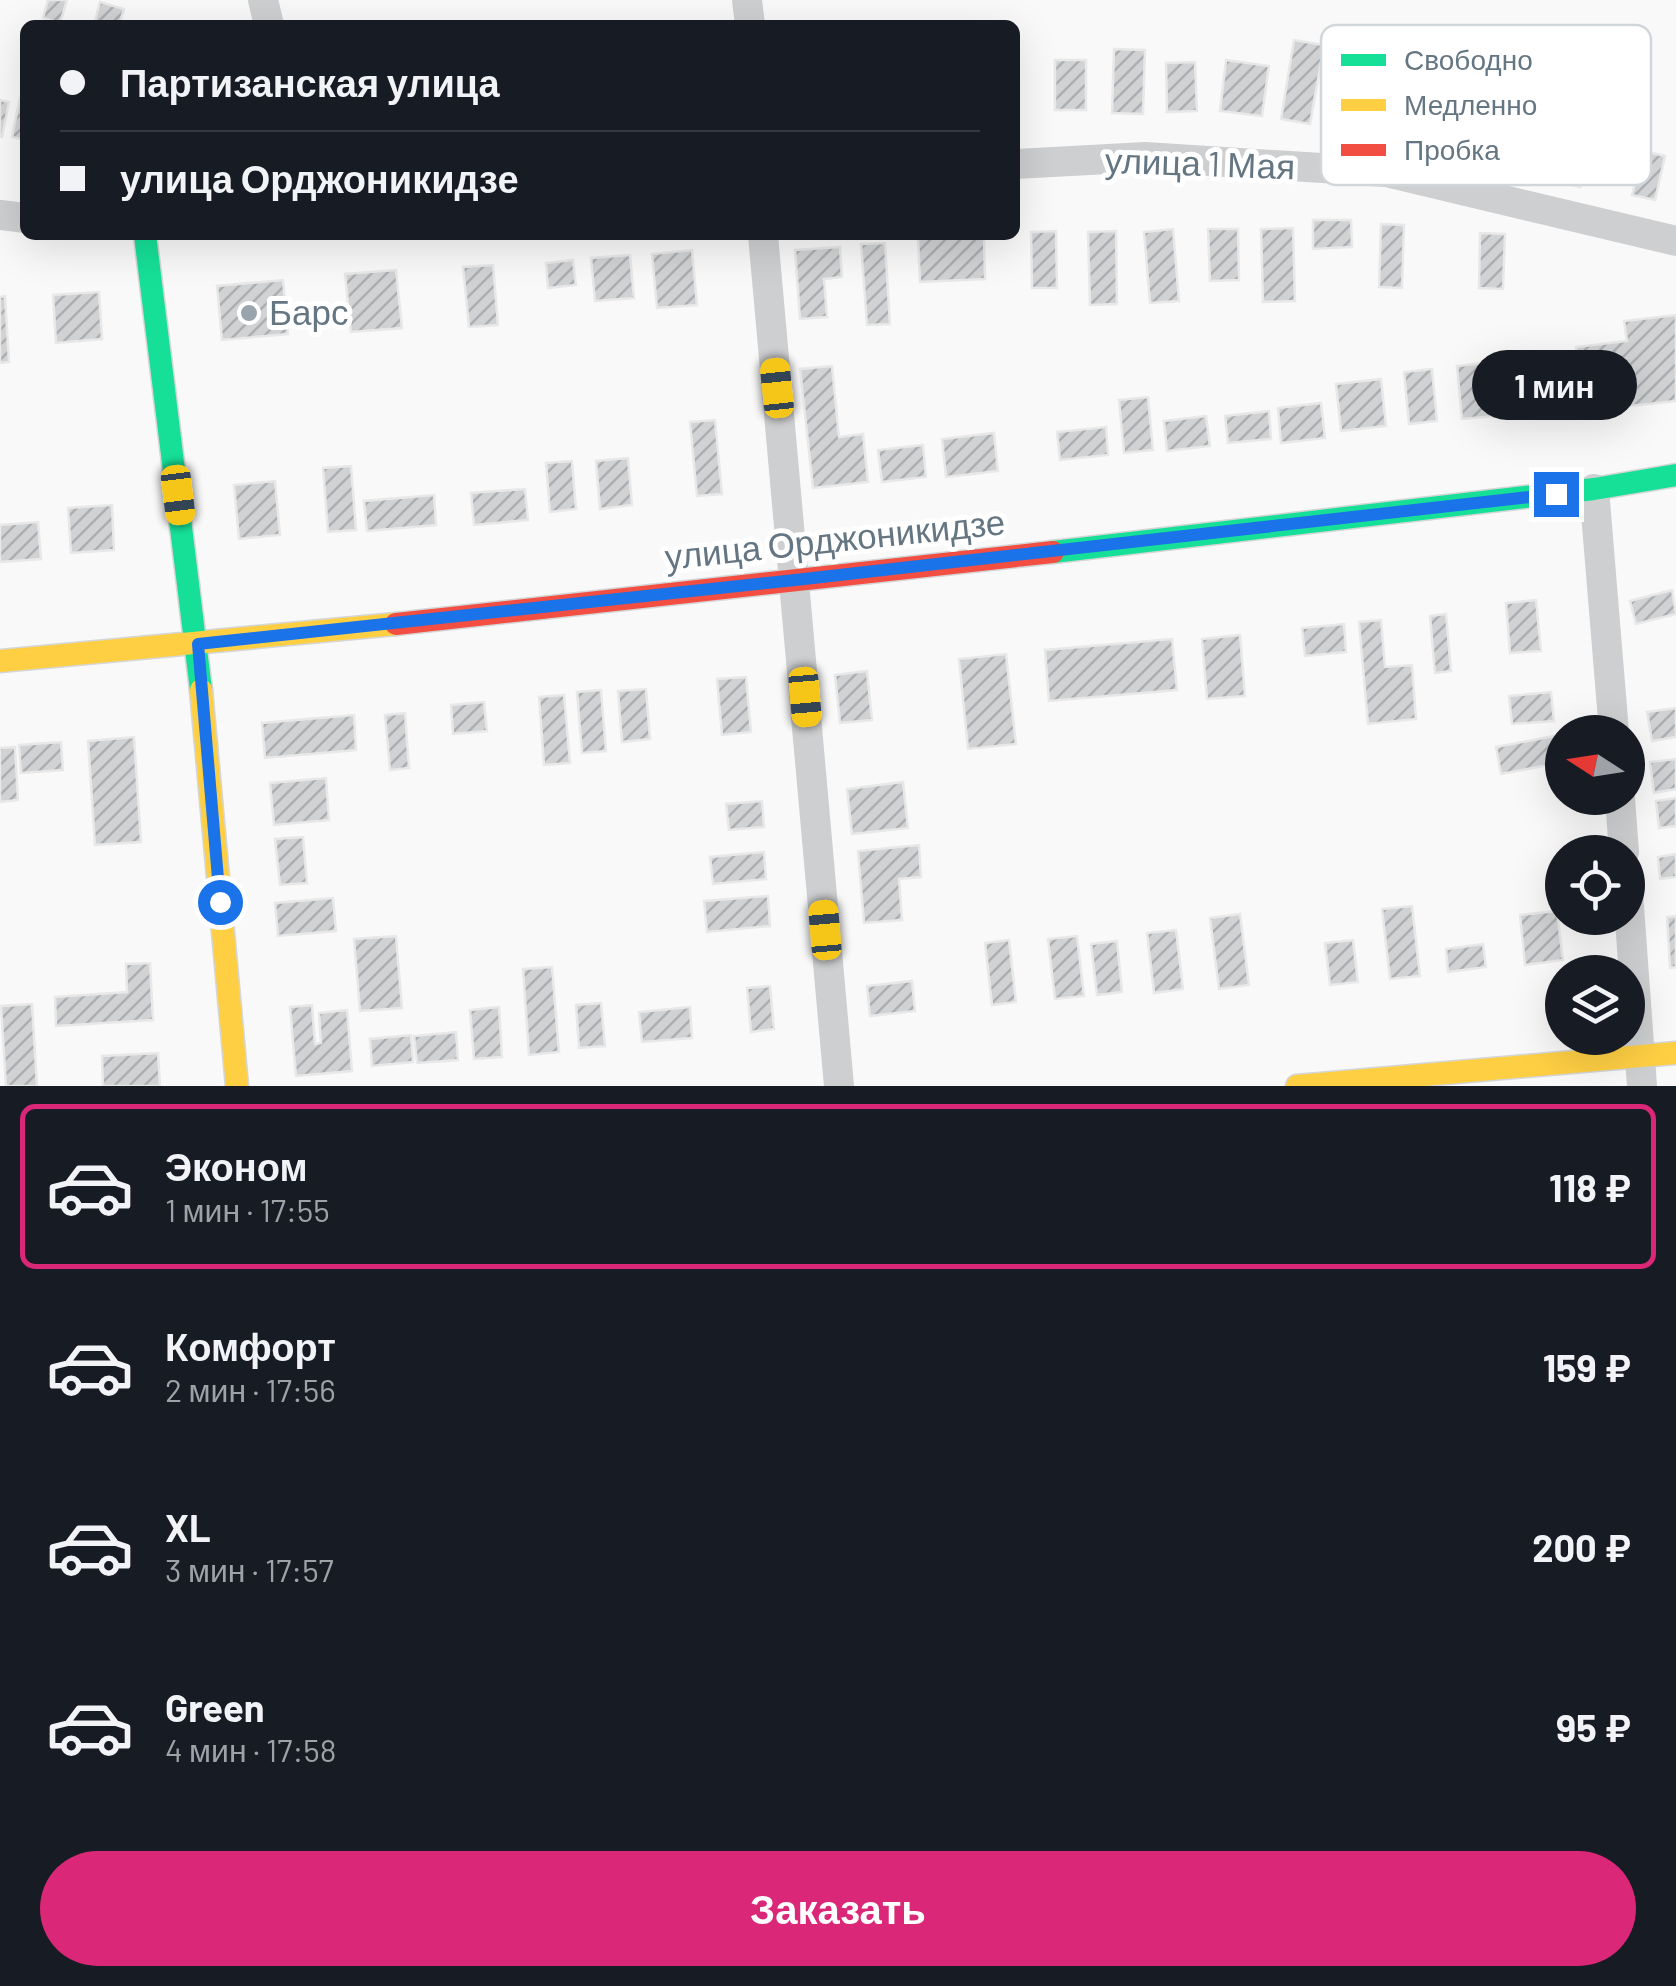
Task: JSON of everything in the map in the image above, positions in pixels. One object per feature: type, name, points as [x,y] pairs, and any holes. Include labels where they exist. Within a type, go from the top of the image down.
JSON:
[{"type":"main road","points":[[146,240],[198,644],[236,1086]]},
{"type":"main road","name":"улица Орджоникидзе","points":[[0,661],[198,644],[795,580],[1594,490],[1676,475]]},
{"type":"main road","points":[[1297,1086],[1641,1072],[1676,1053]]},
{"type":"street","name":"улица 1 Мая","points":[[1020,164],[1145,157],[1321,168]]},
{"type":"street","name":"улица 1 Мая","points":[[1441,185],[1676,241]]},
{"type":"street","points":[[763,240],[839,1086]]},
{"type":"street","points":[[1594,490],[1613,715]]},
{"type":"street","points":[[1631,935],[1641,1072]]},
{"type":"building","points":[[48,0],[67,0],[61,20],[43,18]]},
{"type":"building","points":[[100,2],[124,9],[121,20],[95,20]]},
{"type":"building","points":[[1294,40],[1321,44],[1310,124],[1281,119]]},
{"type":"building","points":[[1114,49],[1145,50],[1143,114],[1112,113]]},
{"type":"building","points":[[1055,60],[1086,60],[1086,110],[1055,110]]},
{"type":"building","points":[[1226,60],[1269,66],[1262,116],[1220,111]]},
{"type":"building","points":[[1195,62],[1197,111],[1167,112],[1166,63]]},
{"type":"building","points":[[20,98],[20,139],[12,137]]},
{"type":"building","points":[[0,100],[9,102],[2,137],[0,136]]},
{"type":"building","points":[[1651,153],[1665,156],[1655,200],[1632,195],[1634,185],[1651,185]]},
{"type":"building","points":[[1313,220],[1351,220],[1352,247],[1313,249]]},
{"type":"building","points":[[1381,224],[1404,225],[1402,288],[1379,287]]},
{"type":"building","points":[[1293,228],[1295,301],[1263,302],[1261,229]]},
{"type":"building","points":[[1173,229],[1179,301],[1150,303],[1144,232]]},
{"type":"building","points":[[1208,229],[1238,229],[1239,280],[1210,281]]},
{"type":"building","points":[[1056,231],[1057,288],[1032,288],[1031,232]]},
{"type":"building","points":[[1116,231],[1117,304],[1090,305],[1088,232]]},
{"type":"building","points":[[1480,233],[1505,234],[1503,289],[1479,288]]},
{"type":"building","points":[[918,240],[984,240],[985,279],[920,282]]},
{"type":"building","points":[[885,243],[890,324],[867,325],[861,244]]},
{"type":"building","points":[[840,247],[842,277],[824,279],[827,317],[800,319],[795,250]]},
{"type":"building","points":[[692,250],[697,305],[657,308],[652,254]]},
{"type":"building","points":[[630,255],[634,298],[595,301],[591,258]]},
{"type":"building","points":[[573,260],[576,285],[548,288],[546,263]]},
{"type":"building","points":[[493,265],[498,325],[469,327],[463,267]]},
{"type":"building","points":[[396,270],[402,328],[351,332],[345,274]]},
{"type":"building","points":[[283,280],[288,334],[222,340],[217,286]]},
{"type":"building","points":[[99,292],[102,339],[56,343],[53,295]]},
{"type":"building","points":[[5,296],[9,362],[0,363],[0,297]]},
{"type":"building","points":[[1676,315],[1676,401],[1583,411],[1576,347],[1627,341],[1624,321]]},
{"type":"building","points":[[1501,361],[1506,415],[1462,419],[1457,366]]},
{"type":"building","points":[[832,366],[839,437],[863,434],[868,482],[813,488],[800,369]]},
{"type":"building","points":[[1432,369],[1437,421],[1409,424],[1404,372]]},
{"type":"building","points":[[1381,379],[1386,426],[1341,431],[1336,384]]},
{"type":"building","points":[[1148,397],[1153,450],[1124,453],[1119,400]]},
{"type":"building","points":[[1321,403],[1325,438],[1281,443],[1278,408]]},
{"type":"building","points":[[1269,411],[1271,439],[1228,443],[1225,416]]},
{"type":"building","points":[[1206,416],[1210,446],[1167,451],[1164,421]]},
{"type":"building","points":[[715,420],[722,494],[697,496],[690,422]]},
{"type":"building","points":[[1106,427],[1108,455],[1060,460],[1057,432]]},
{"type":"building","points":[[994,433],[998,471],[946,477],[942,439]]},
{"type":"building","points":[[923,445],[926,477],[882,482],[878,450]]},
{"type":"building","points":[[628,458],[632,505],[600,509],[596,461]]},
{"type":"building","points":[[572,461],[576,509],[550,512],[546,463]]},
{"type":"building","points":[[351,466],[356,530],[328,532],[323,468]]},
{"type":"building","points":[[275,481],[280,535],[239,539],[234,485]]},
{"type":"building","points":[[525,489],[528,520],[474,525],[471,493]]},
{"type":"building","points":[[434,495],[436,525],[367,531],[364,501]]},
{"type":"building","points":[[112,505],[114,550],[71,553],[68,508]]},
{"type":"building","points":[[38,522],[41,559],[0,562],[0,525]]},
{"type":"building","points":[[1672,590],[1676,614],[1636,624],[1630,601]]},
{"type":"building","points":[[1536,600],[1541,651],[1510,653],[1506,603]]},
{"type":"building","points":[[1446,614],[1451,671],[1435,673],[1430,616]]},
{"type":"building","points":[[1381,620],[1385,667],[1412,665],[1416,719],[1368,724],[1359,622]]},
{"type":"building","points":[[1344,624],[1346,652],[1305,656],[1302,628]]},
{"type":"building","points":[[1240,635],[1245,696],[1207,699],[1202,639]]},
{"type":"building","points":[[1172,639],[1177,690],[1049,701],[1045,650]]},
{"type":"building","points":[[1006,654],[1016,744],[968,749],[959,659]]},
{"type":"building","points":[[867,671],[872,720],[840,723],[835,675]]},
{"type":"building","points":[[746,677],[751,732],[722,735],[717,679]]},
{"type":"building","points":[[646,689],[650,739],[622,742],[618,691]]},
{"type":"building","points":[[601,690],[606,751],[582,753],[577,692]]},
{"type":"building","points":[[1551,692],[1553,715],[1545,715],[1545,722],[1512,724],[1509,696]]},
{"type":"building","points":[[564,695],[570,763],[544,765],[539,697]]},
{"type":"building","points":[[484,702],[487,731],[453,734],[451,705]]},
{"type":"building","points":[[1676,708],[1676,737],[1652,741],[1647,712]]},
{"type":"building","points":[[405,713],[409,768],[390,770],[385,715]]},
{"type":"building","points":[[354,715],[356,750],[265,758],[262,723]]},
{"type":"building","points":[[134,737],[141,842],[95,845],[88,741]]},
{"type":"building","points":[[1545,738],[1545,766],[1501,774],[1496,747]]},
{"type":"building","points":[[61,742],[63,770],[21,773],[19,745]]},
{"type":"building","points":[[15,747],[18,800],[0,802],[0,748]]},
{"type":"building","points":[[1676,759],[1676,789],[1654,793],[1650,762]]},
{"type":"building","points":[[326,778],[329,820],[274,825],[270,783]]},
{"type":"building","points":[[903,782],[908,828],[852,834],[847,789]]},
{"type":"building","points":[[1676,798],[1676,826],[1659,828],[1656,801]]},
{"type":"building","points":[[762,801],[764,827],[729,830],[726,804]]},
{"type":"building","points":[[303,837],[307,883],[280,885],[275,839]]},
{"type":"building","points":[[919,845],[921,877],[899,879],[902,920],[864,923],[858,851]]},
{"type":"building","points":[[764,852],[766,879],[713,884],[710,857]]},
{"type":"building","points":[[1676,854],[1676,877],[1660,879],[1658,857]]},
{"type":"building","points":[[768,896],[770,926],[707,932],[704,901]]},
{"type":"building","points":[[333,898],[336,931],[278,936],[275,903]]},
{"type":"building","points":[[1412,906],[1420,976],[1390,979],[1382,909]]},
{"type":"building","points":[[1545,912],[1545,935],[1560,935],[1562,955],[1545,955],[1545,962],[1525,965],[1520,915]]},
{"type":"building","points":[[1240,914],[1249,985],[1219,989],[1210,918]]},
{"type":"building","points":[[1676,916],[1676,967],[1670,968],[1667,917]]},
{"type":"building","points":[[1176,930],[1183,989],[1154,993],[1147,933]]},
{"type":"building","points":[[396,936],[402,1008],[360,1011],[354,939]]},
{"type":"building","points":[[1077,936],[1084,996],[1055,999],[1048,939]]},
{"type":"building","points":[[1009,940],[1016,1002],[992,1005],[985,943]]},
{"type":"building","points":[[1353,940],[1358,982],[1330,985],[1325,943]]},
{"type":"building","points":[[1117,941],[1122,992],[1097,995],[1091,944]]},
{"type":"building","points":[[1483,944],[1486,967],[1448,972],[1446,949]]},
{"type":"building","points":[[150,963],[153,1020],[56,1026],[55,997],[127,992],[126,964]]},
{"type":"building","points":[[552,967],[559,1052],[529,1055],[523,969]]},
{"type":"building","points":[[912,981],[915,1011],[870,1016],[867,986]]},
{"type":"building","points":[[770,986],[774,1029],[751,1032],[747,988]]},
{"type":"building","points":[[601,1003],[605,1046],[579,1048],[576,1005]]},
{"type":"building","points":[[32,1004],[37,1086],[6,1086],[1,1006]]},
{"type":"building","points":[[312,1005],[315,1044],[321,1043],[319,1013],[347,1010],[352,1071],[296,1076],[290,1007]]},
{"type":"building","points":[[499,1007],[502,1057],[474,1059],[470,1010]]},
{"type":"building","points":[[690,1007],[692,1038],[642,1042],[639,1012]]},
{"type":"building","points":[[456,1032],[458,1060],[417,1063],[414,1036]]},
{"type":"building","points":[[411,1035],[413,1062],[372,1066],[370,1039]]},
{"type":"building","points":[[158,1053],[160,1086],[103,1086],[102,1056]]},
{"type":"traffic: fast","points":[[146,240],[201,690]]},
{"type":"traffic: fast","points":[[1053,552],[1594,489],[1676,475]]},
{"type":"traffic: slow","points":[[0,661],[396,624]]},
{"type":"traffic: slow","points":[[201,690],[237,1086]]},
{"type":"traffic: slow","points":[[1297,1086],[1676,1053]]},
{"type":"traffic: jam","points":[[396,624],[1053,552]]},
{"type":"place","name":"Барс","points":[[249,313]]},
{"type":"route","points":[[220,902],[198,644],[1556,494]]}]
